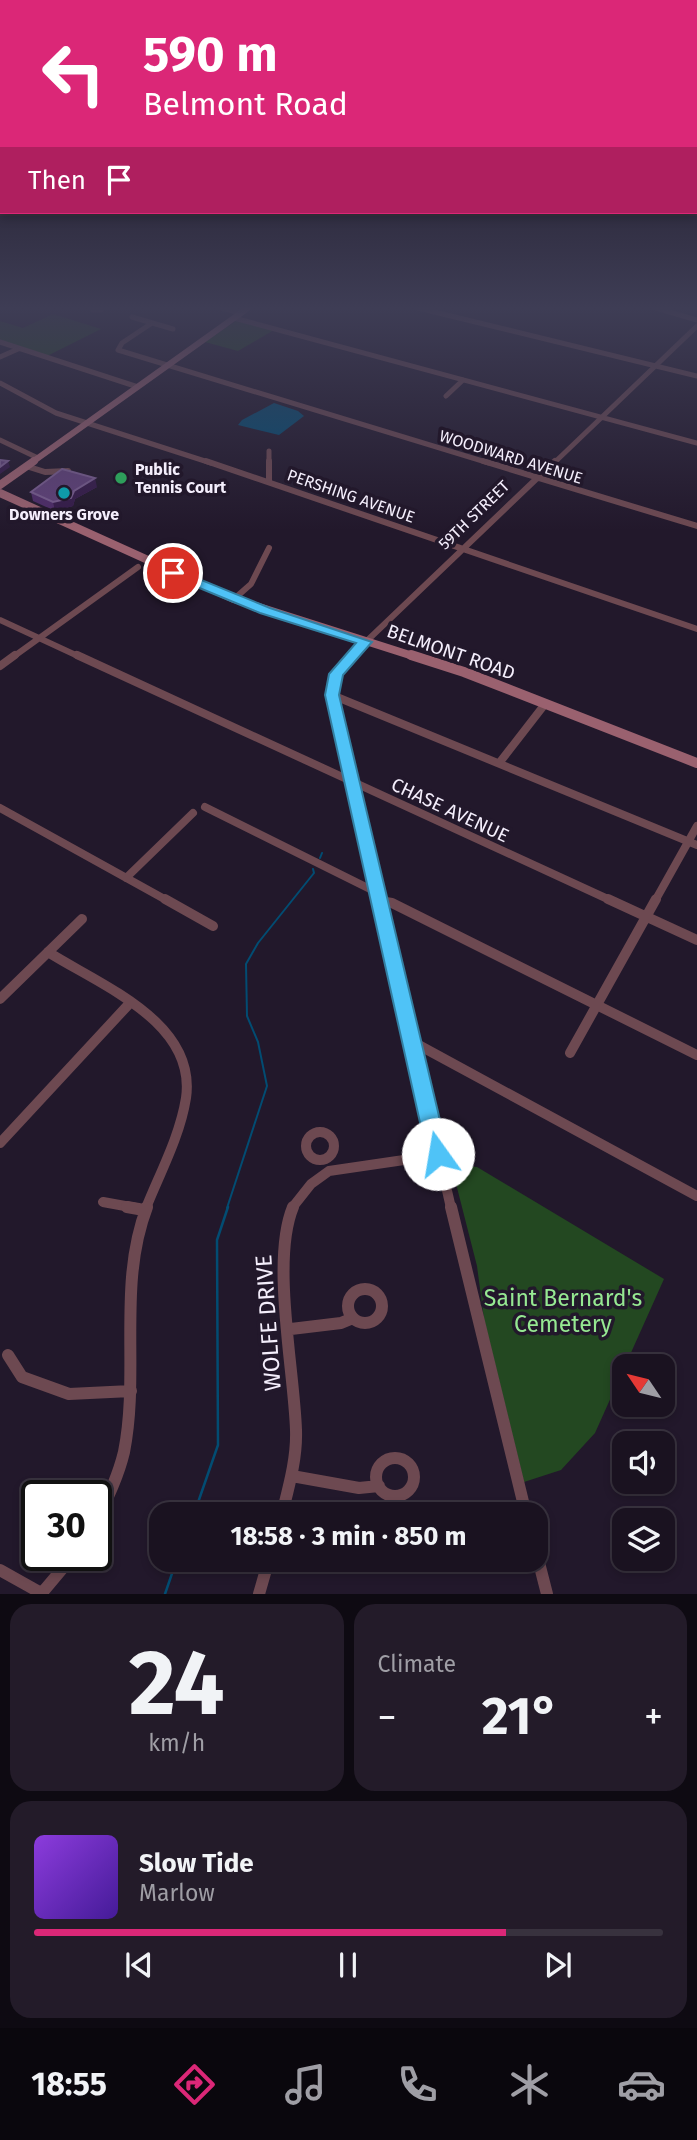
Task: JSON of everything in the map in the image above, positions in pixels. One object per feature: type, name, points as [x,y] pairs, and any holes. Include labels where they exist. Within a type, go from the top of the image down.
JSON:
[{"type":"main road","points":[[0,485],[144,382]]},
{"type":"main road","name":"BELMONT ROAD","points":[[0,493],[234,599],[441,664],[697,763]]},
{"type":"street","points":[[123,382],[138,387]]},
{"type":"street","name":"WOODWARD AVENUE","points":[[221,382],[697,526]]},
{"type":"street","points":[[446,396],[460,382]]},
{"type":"street","points":[[472,382],[697,443]]},
{"type":"street","name":"59TH STREET","points":[[332,695],[336,674],[365,642],[636,382]]},
{"type":"street","name":"PERSHING AVENUE","points":[[0,383],[51,411],[269,482],[697,629]]},
{"type":"street","points":[[0,440],[38,458]]},
{"type":"street","points":[[269,451],[269,482]]},
{"type":"street","points":[[26,467],[45,472],[69,471]]},
{"type":"street","points":[[234,599],[251,584],[269,548]]},
{"type":"street","points":[[0,666],[138,567]]},
{"type":"street","name":"CHASE AVENUE","points":[[0,620],[697,940]]},
{"type":"street","points":[[332,695],[438,1154],[523,1502]]},
{"type":"street","points":[[332,695],[692,843]]},
{"type":"street","points":[[500,762],[545,704]]},
{"type":"street","points":[[205,807],[697,1055]]},
{"type":"street","points":[[0,808],[213,926]]},
{"type":"street","points":[[126,878],[193,813]]},
{"type":"street","points":[[570,1053],[645,917],[692,843],[697,826]]},
{"type":"street","points":[[0,999],[82,919]]},
{"type":"street","points":[[48,952],[129,1004],[170,1035],[183,1056],[188,1074],[183,1116],[144,1210],[133,1280],[131,1391],[125,1454],[112,1494]]},
{"type":"street","points":[[0,1143],[129,1004]]},
{"type":"street","points":[[413,1042],[438,1053],[697,1196]]},
{"type":"street","points":[[325,1159],[329,1171],[438,1154]]},
{"type":"street","name":"WOLFE DRIVE","points":[[285,1502],[292,1476],[296,1409],[283,1244],[288,1220],[305,1191],[329,1171]]},
{"type":"street","points":[[103,1202],[144,1210]]},
{"type":"street","points":[[291,1329],[341,1323],[353,1318]]},
{"type":"street","points":[[8,1355],[22,1377],[69,1394],[131,1391]]},
{"type":"street","points":[[292,1476],[359,1488],[379,1486]]},
{"type":"street","points":[[0,1570],[41,1594],[60,1571]]},
{"type":"street","points":[[259,1594],[265,1572]]},
{"type":"street","points":[[541,1572],[547,1594]]},
{"type":"green space","name":"Saint Bernard's Cemetery","points":[[451,1164],[477,1167],[664,1279],[630,1354],[612,1354],[612,1395],[595,1433],[561,1470],[524,1482],[484,1319],[477,1266]]},
{"type":"water","points":[[274,403],[298,411],[304,416],[279,435],[238,425],[242,420]]},
{"type":"building","points":[[62,469],[95,478],[74,491],[71,498],[53,502],[31,492]]},
{"type":"waterway","points":[[320,858],[322,853]]},
{"type":"waterway","points":[[227,1208],[267,1086],[258,1042],[247,1016],[246,964],[258,943],[314,873],[313,869]]},
{"type":"waterway","points":[[198,1502],[218,1445],[217,1240],[228,1207]]},
{"type":"waterway","points":[[165,1594],[173,1572]]},
{"type":"place","name":"Public Tennis Court","points":[[121,478]]},
{"type":"place","name":"Downers Grove","points":[[64,493]]},
{"type":"route","points":[[173,573],[265,611],[365,642],[336,674],[332,695],[438,1154]]}]
